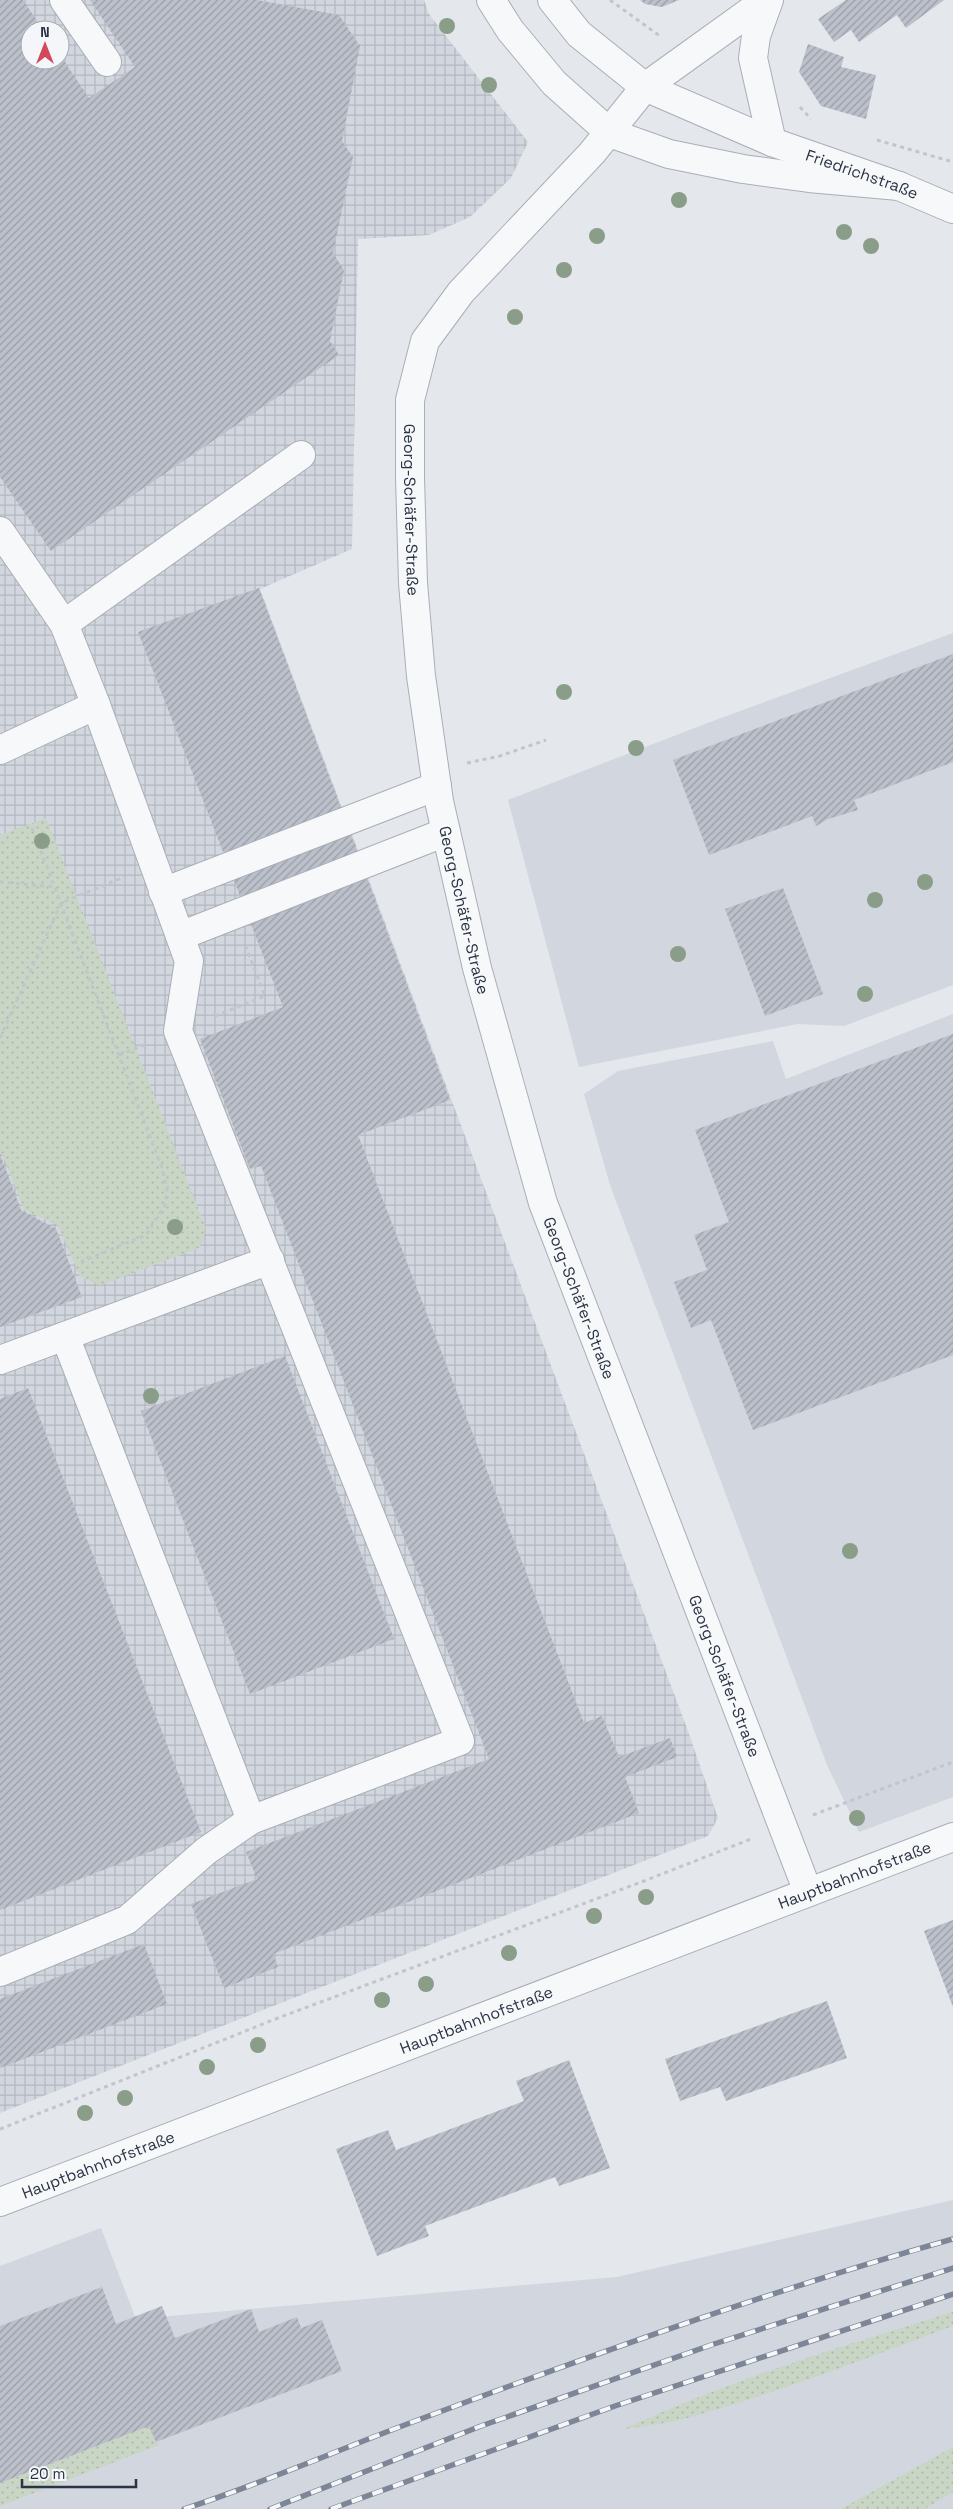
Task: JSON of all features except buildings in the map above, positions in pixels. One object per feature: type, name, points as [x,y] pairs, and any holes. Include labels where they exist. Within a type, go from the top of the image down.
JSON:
[{"type":"street","points":[[64,0],[107,62]]},
{"type":"street","points":[[491,0],[510,30],[554,83],[610,133],[669,154],[743,169],[809,178],[899,186]]},
{"type":"street","points":[[552,0],[579,34],[644,87]]},
{"type":"street","points":[[768,0],[756,36],[752,58],[772,142]]},
{"type":"street","name":"Georg-Schäfer-Straße","points":[[768,0],[644,87],[610,133],[461,292],[425,341],[410,400],[410,488],[413,583],[420,667],[437,786],[476,968],[543,1203],[808,1892]]},
{"type":"street","name":"Friedrichstraße","points":[[644,87],[772,142],[899,186],[953,209]]},
{"type":"street","points":[[64,624],[301,455]]},
{"type":"street","points":[[0,531],[64,624],[96,705],[189,962],[178,1031],[460,1741],[251,1820],[206,1851],[127,1920],[0,1972]]},
{"type":"street","points":[[0,750],[96,705]]},
{"type":"street","points":[[163,892],[437,786]]},
{"type":"street","points":[[180,936],[446,832]]},
{"type":"street","points":[[0,1360],[270,1260]]},
{"type":"street","points":[[65,1336],[251,1820]]},
{"type":"street","name":"Hauptbahnhofstraße","points":[[0,2202],[953,1837]]},
{"type":"path","points":[[32,828],[162,1168],[167,1189],[165,1205],[146,1235],[78,1263]]},
{"type":"path","points":[[0,882],[55,887]]},
{"type":"path","points":[[0,2129],[278,2018],[644,1882],[783,1826],[953,1762]]},
{"type":"shaded area","points":[[0,0],[424,0],[429,14],[528,142],[511,178],[470,217],[429,235],[358,239],[352,549],[260,589],[688,1731],[718,1818],[708,1836],[0,2113]]},
{"type":"shaded area","points":[[953,633],[953,985],[844,1026],[798,1024],[579,1067],[508,800],[705,724]]},
{"type":"shaded area","points":[[953,1014],[953,1797],[859,1832],[827,1765],[610,1185],[584,1094],[618,1071],[773,1041],[786,1079]]},
{"type":"shaded area","points":[[953,2200],[953,2509],[0,2509],[0,2266],[101,2228],[136,2319],[617,2277]]},
{"type":"green space","points":[[46,818],[205,1226],[204,1238],[199,1248],[101,1285],[80,1277],[58,1225],[24,1210],[2,1153],[0,1154],[0,835]]},
{"type":"green space","points":[[953,2312],[953,2326],[819,2376],[752,2399],[684,2419],[624,2429],[745,2379]]},
{"type":"green space","points":[[149,2426],[159,2445],[0,2506],[0,2483]]},
{"type":"green space","points":[[953,2447],[953,2492],[925,2509],[841,2509]]},
{"type":"railway","points":[[184,2509],[612,2349],[816,2280],[953,2239]]},
{"type":"railway","points":[[270,2509],[481,2426],[714,2344],[953,2268]]},
{"type":"railway","points":[[331,2509],[615,2406],[953,2294]]}]
